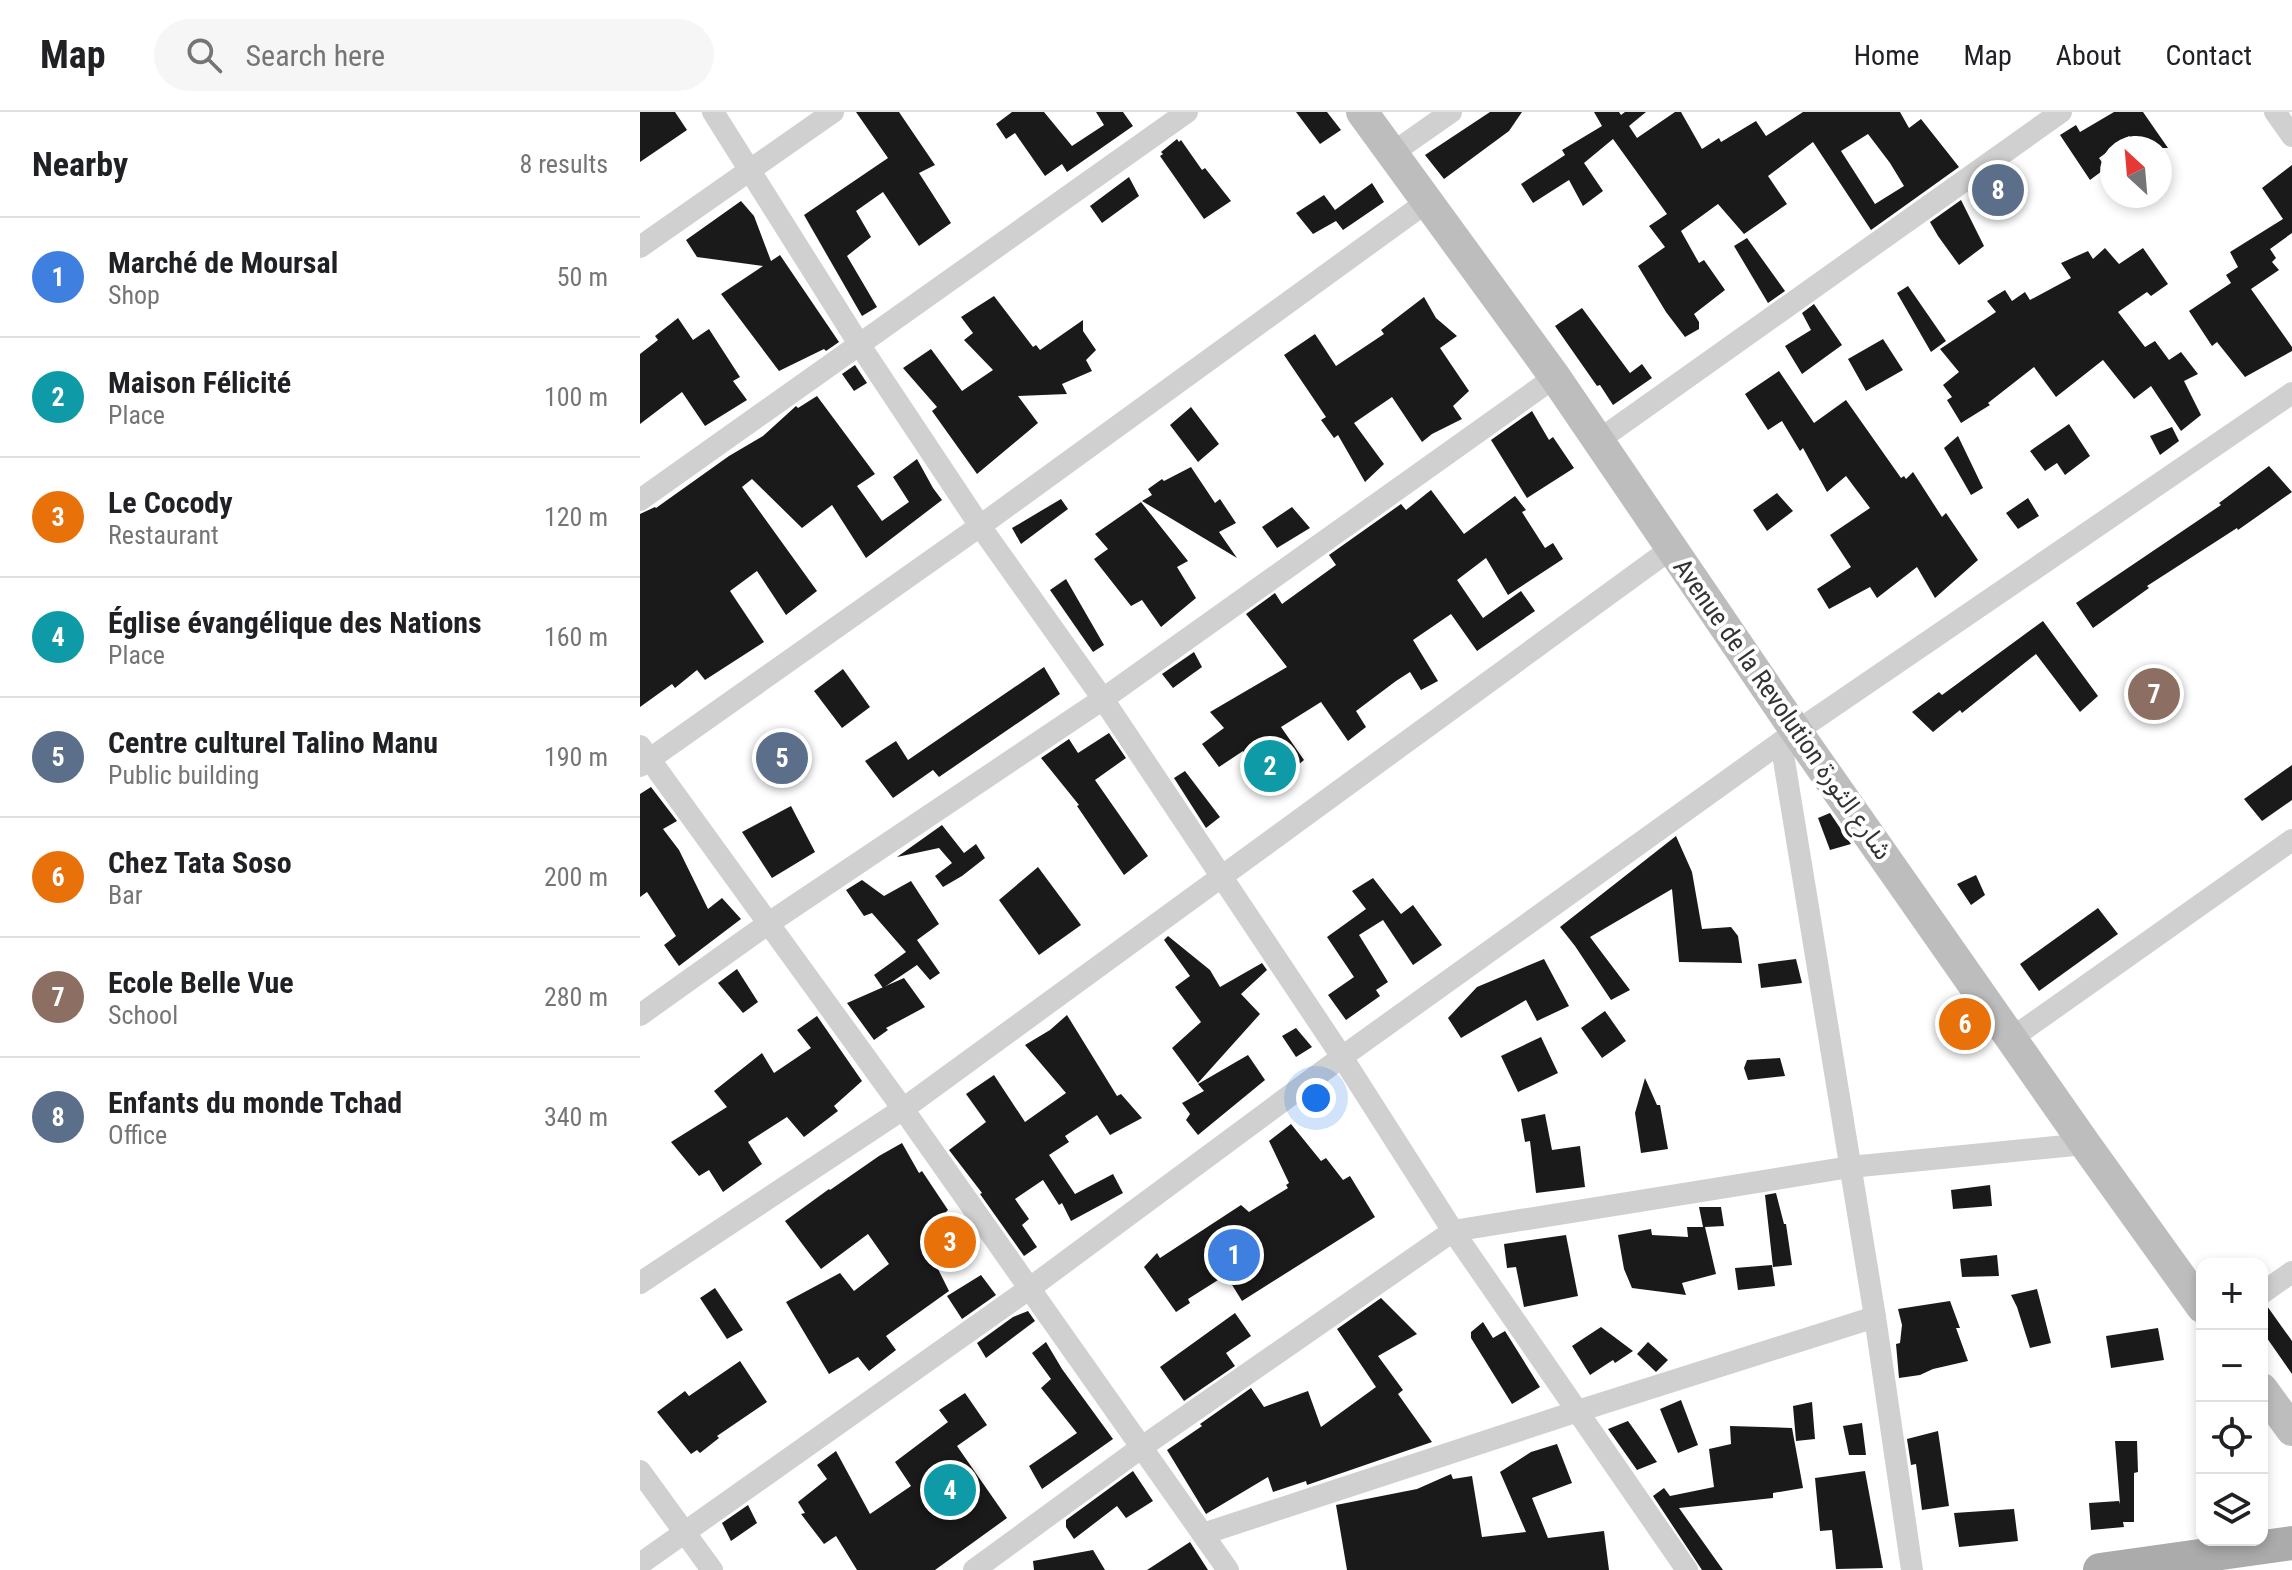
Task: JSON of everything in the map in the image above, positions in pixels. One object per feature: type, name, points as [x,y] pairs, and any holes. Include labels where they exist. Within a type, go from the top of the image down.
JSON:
[{"type":"main road","points":[[2100,1570],[2292,1543]]},
{"type":"street","points":[[713,112],[859,344],[980,526],[1103,699],[1342,1057],[1453,1231],[1687,1570]]},
{"type":"street","points":[[640,247],[833,112]]},
{"type":"street","points":[[640,500],[1187,112]]},
{"type":"street","name":"Avenue de la Revolution شارع الثورة","points":[[1362,112],[1599,440],[1672,548],[1788,737],[2012,1038],[2196,1299]]},
{"type":"street","points":[[1391,154],[1451,112]]},
{"type":"street","points":[[1599,440],[2061,112]]},
{"type":"street","points":[[2275,112],[2292,136]]},
{"type":"street","points":[[1228,1570],[903,1109],[769,923],[643,757],[980,526],[1428,201]]},
{"type":"street","points":[[640,1015],[769,923],[1103,699],[1555,377]]},
{"type":"street","points":[[640,1564],[1030,1288],[1342,1057],[1788,737],[2292,393]]},
{"type":"street","points":[[640,1283],[903,1109],[1672,548]]},
{"type":"street","points":[[1788,737],[1912,1570]]},
{"type":"street","points":[[2012,1038],[2292,840]]},
{"type":"street","points":[[974,1570],[1142,1447],[1453,1231],[1850,1167],[2085,1144]]},
{"type":"street","points":[[2268,1289],[2292,1272]]},
{"type":"street","points":[[1203,1534],[1875,1317]]},
{"type":"street","points":[[2268,1397],[2292,1430]]},
{"type":"street","points":[[640,1471],[712,1570]]},
{"type":"building","points":[[640,112],[675,112],[687,130],[640,162]]},
{"type":"building","points":[[856,112],[899,112],[935,165],[919,173],[951,223],[919,246],[883,192],[856,211],[871,237],[847,256],[877,307],[862,316],[804,215],[888,158]]},
{"type":"building","points":[[1012,112],[1044,112],[1072,146],[1104,125],[1096,112],[1123,112],[1133,126],[1067,172],[1062,164],[1045,176],[1015,133],[1006,139],[996,124]]},
{"type":"building","points":[[1296,112],[1327,112],[1341,130],[1320,144]]},
{"type":"building","points":[[1490,112],[1522,112],[1509,131],[1444,179],[1425,155]]},
{"type":"building","points":[[1594,112],[1619,112],[1621,115],[1625,112],[1646,112],[1629,126],[1637,138],[1675,112],[1681,112],[1702,149],[1719,138],[1721,142],[1756,121],[1766,136],[1803,112],[1900,112],[1909,128],[1921,119],[1959,167],[1871,230],[1813,142],[1768,176],[1787,204],[1744,234],[1718,204],[1681,231],[1699,263],[1704,260],[1725,290],[1694,314],[1699,329],[1685,337],[1638,266],[1665,247],[1649,226],[1667,214],[1613,139],[1584,163],[1603,191],[1583,206],[1569,180],[1533,203],[1521,184],[1565,155],[1562,150],[1602,126]],"holes":[[[1868,134],[1904,186],[1875,204],[1841,151]]]},
{"type":"building","points":[[2114,112],[2143,112],[2160,136],[2100,136],[2100,172],[2090,180],[2060,135],[2076,125],[2080,132]]},
{"type":"building","points":[[1177,139],[1231,201],[1204,219],[1160,156]]},
{"type":"building","points":[[2292,165],[2292,233],[2270,249],[2276,258],[2272,262],[2279,270],[2251,289],[2292,351],[2245,377],[2217,342],[2212,346],[2189,311],[2231,283],[2226,275],[2238,267],[2230,252],[2283,219],[2262,188]]},
{"type":"building","points":[[1129,177],[1139,196],[1102,223],[1090,206]]},
{"type":"building","points":[[1372,183],[1384,202],[1343,230],[1336,221],[1313,234],[1296,213],[1324,195],[1335,210]]},
{"type":"building","points":[[1961,200],[1984,246],[1959,265],[1930,222]]},
{"type":"building","points":[[741,201],[754,216],[771,261],[780,255],[839,342],[826,351],[824,349],[779,371],[721,294],[763,266],[697,257],[686,240]]},
{"type":"building","points":[[1747,238],[1785,291],[1768,303],[1734,246]]},
{"type":"building","points":[[2105,248],[2119,264],[2143,248],[2168,284],[2151,296],[2147,292],[2118,312],[2145,347],[2155,341],[2169,360],[2181,352],[2198,374],[2184,381],[2201,415],[2181,431],[2151,386],[2134,399],[2103,360],[2056,397],[2034,367],[1988,403],[1990,405],[1961,423],[1947,400],[1952,397],[1943,385],[1959,372],[1940,349],[1996,312],[1987,301],[2005,290],[2012,301],[2025,292],[2030,300],[2071,278],[2061,263],[2088,251],[2093,259]]},
{"type":"building","points":[[1908,286],[1946,341],[1931,352],[1897,293]]},
{"type":"building","points":[[994,296],[1033,347],[1036,345],[1040,350],[1083,320],[1083,331],[1096,350],[1086,360],[1092,371],[1062,384],[1067,394],[1018,396],[1038,423],[977,474],[932,411],[937,407],[903,368],[931,349],[962,391],[993,370],[964,340],[973,333],[961,317]]},
{"type":"building","points":[[1424,297],[1436,318],[1457,336],[1440,348],[1469,391],[1453,406],[1462,419],[1422,442],[1392,397],[1354,423],[1384,464],[1365,482],[1338,435],[1334,438],[1321,420],[1326,417],[1284,355],[1315,334],[1336,366],[1384,334],[1381,330]]},
{"type":"building","points":[[1814,304],[1842,345],[1802,374],[1785,346],[1811,330],[1802,313]]},
{"type":"building","points":[[1582,308],[1630,373],[1642,364],[1652,378],[1613,405],[1555,326]]},
{"type":"building","points":[[678,318],[693,340],[709,329],[740,377],[733,381],[747,400],[705,426],[682,392],[640,424],[640,354],[658,340],[655,336]]},
{"type":"building","points":[[1883,339],[1903,370],[1866,391],[1848,359]]},
{"type":"building","points":[[855,365],[867,383],[854,391],[842,374]]},
{"type":"building","points":[[1779,371],[1814,423],[1846,400],[1901,478],[1904,476],[1906,479],[1913,472],[1942,517],[1946,513],[1978,560],[1935,598],[1917,567],[1877,598],[1870,587],[1829,609],[1817,589],[1851,567],[1830,535],[1870,508],[1846,476],[1827,492],[1803,448],[1800,451],[1782,421],[1768,430],[1745,394]]},
{"type":"building","points":[[817,396],[875,474],[857,486],[882,521],[909,502],[893,477],[917,459],[942,500],[866,558],[832,505],[802,528],[752,479],[742,487],[817,591],[786,615],[757,571],[730,591],[764,642],[705,680],[697,670],[675,688],[672,684],[640,707],[640,514],[656,508],[763,436],[796,406],[798,408]]},
{"type":"building","points":[[1191,407],[1219,444],[1198,462],[1170,425]]},
{"type":"building","points":[[1532,411],[1549,440],[1553,437],[1574,468],[1527,498],[1491,440]]},
{"type":"building","points":[[2069,424],[2090,456],[2065,475],[2057,463],[2045,471],[2030,451]]},
{"type":"building","points":[[2172,427],[2179,441],[2160,455],[2150,436]]},
{"type":"building","points":[[1958,436],[1983,488],[1971,495],[1944,448]]},
{"type":"building","points":[[2269,466],[2292,492],[2238,530],[2147,586],[2149,588],[2093,628],[2076,603],[2221,505],[2219,503]]},
{"type":"building","points":[[1191,467],[1215,503],[1220,499],[1236,523],[1219,532],[1237,558],[1142,501],[1152,495],[1148,489],[1162,479],[1164,481]]},
{"type":"building","points":[[1431,490],[1464,534],[1515,496],[1526,510],[1522,512],[1545,548],[1553,543],[1563,559],[1508,595],[1486,558],[1457,580],[1483,618],[1521,591],[1535,611],[1477,651],[1451,614],[1413,640],[1438,681],[1421,690],[1410,672],[1396,681],[1356,711],[1366,727],[1348,741],[1321,702],[1281,727],[1304,760],[1269,789],[1243,751],[1219,767],[1202,744],[1224,728],[1210,712],[1287,667],[1246,614],[1275,593],[1282,604],[1336,565],[1329,555],[1401,504],[1406,510]]},
{"type":"building","points":[[1777,493],[1793,511],[1767,531],[1753,510]]},
{"type":"building","points":[[2028,498],[2039,516],[2018,529],[2006,513]]},
{"type":"building","points":[[1061,499],[1068,509],[1021,544],[1012,528]]},
{"type":"building","points":[[1141,502],[1188,561],[1177,567],[1196,598],[1161,627],[1142,600],[1131,606],[1094,559],[1108,549],[1095,534]]},
{"type":"building","points":[[1292,507],[1310,528],[1277,548],[1262,527]]},
{"type":"building","points":[[1066,579],[1104,645],[1093,652],[1050,590]]},
{"type":"building","points":[[2043,621],[2098,696],[2080,712],[2036,654],[1933,732],[1912,712],[1939,692],[1942,695]]},
{"type":"building","points":[[1194,652],[1202,667],[1173,688],[1162,674]]},
{"type":"building","points":[[1044,667],[1060,694],[939,777],[933,770],[893,798],[865,761],[896,741],[908,760]]},
{"type":"building","points":[[843,669],[870,707],[842,728],[814,691]]},
{"type":"building","points":[[1109,733],[1126,758],[1095,780],[1148,856],[1124,875],[1079,805],[1041,758],[1069,739],[1078,753]]},
{"type":"building","points":[[2292,765],[2292,800],[2262,821],[2244,799]]},
{"type":"building","points":[[1185,771],[1220,817],[1206,828],[1174,778]]},
{"type":"building","points":[[651,787],[677,821],[663,829],[679,850],[708,909],[722,898],[741,919],[679,966],[664,945],[676,936],[647,892],[640,897],[640,794]]},
{"type":"building","points":[[791,806],[815,852],[772,878],[742,832]]},
{"type":"building","points":[[1830,813],[1851,844],[1830,850],[1818,818]]},
{"type":"building","points":[[942,825],[964,853],[976,844],[985,858],[943,887],[935,876],[952,863],[939,848],[897,857]]},
{"type":"building","points":[[1676,836],[1692,872],[1702,929],[1731,927],[1738,936],[1742,963],[1679,962],[1672,889],[1590,937],[1630,990],[1611,1000],[1560,927]]},
{"type":"building","points":[[1038,867],[1081,925],[1039,955],[999,900]]},
{"type":"building","points":[[1976,875],[1985,895],[1971,905],[1957,884]]},
{"type":"building","points":[[1373,878],[1401,914],[1413,905],[1442,945],[1413,965],[1383,920],[1359,935],[1388,982],[1376,990],[1380,996],[1346,1020],[1328,995],[1354,977],[1327,937],[1366,909],[1352,891]]},
{"type":"building","points":[[862,880],[884,896],[911,881],[939,924],[917,940],[940,973],[930,980],[917,965],[883,988],[874,975],[906,952],[872,913],[864,916],[846,890]]},
{"type":"building","points":[[2098,908],[2118,934],[2039,991],[2020,964]]},
{"type":"building","points":[[1168,936],[1210,970],[1220,987],[1262,963],[1267,970],[1241,994],[1260,1014],[1198,1083],[1172,1048],[1201,1022],[1175,987],[1190,976],[1164,940]]},
{"type":"building","points":[[1544,959],[1569,1006],[1537,1021],[1526,1000],[1461,1038],[1448,1018],[1477,987]]},
{"type":"building","points":[[1796,959],[1802,983],[1761,988],[1758,964]]},
{"type":"building","points":[[737,969],[758,1002],[743,1013],[718,983]]},
{"type":"building","points":[[904,978],[925,1007],[886,1028],[888,1030],[874,1040],[847,1003]]},
{"type":"building","points":[[1605,1011],[1626,1041],[1602,1058],[1581,1028]]},
{"type":"building","points":[[1067,1015],[1117,1096],[1121,1094],[1142,1118],[1110,1135],[1097,1115],[1065,1136],[1069,1142],[1049,1155],[1075,1194],[1113,1174],[1123,1193],[1071,1221],[1062,1203],[1059,1205],[1043,1180],[1015,1199],[1029,1219],[1022,1225],[1037,1247],[1024,1256],[949,1150],[986,1122],[966,1094],[994,1075],[1025,1122],[1066,1093],[1025,1045]]},
{"type":"building","points":[[817,1016],[862,1081],[834,1106],[838,1111],[804,1137],[787,1117],[748,1142],[762,1164],[723,1192],[709,1170],[699,1176],[671,1142],[727,1107],[714,1091],[762,1053],[774,1073],[811,1048],[797,1030]]},
{"type":"building","points":[[1296,1028],[1312,1047],[1296,1057],[1282,1036]]},
{"type":"building","points":[[1541,1037],[1558,1073],[1518,1092],[1501,1056]]},
{"type":"building","points":[[1248,1055],[1265,1080],[1198,1135],[1186,1120],[1190,1114],[1182,1103],[1204,1091],[1198,1084]]},
{"type":"building","points":[[1780,1058],[1785,1076],[1748,1080],[1744,1068],[1747,1060]]},
{"type":"building","points":[[1645,1078],[1657,1105],[1660,1105],[1668,1149],[1641,1153],[1635,1113]]},
{"type":"building","points":[[1545,1114],[1552,1150],[1580,1146],[1585,1187],[1536,1193],[1530,1141],[1525,1142],[1521,1119]]},
{"type":"building","points":[[1291,1124],[1321,1161],[1326,1158],[1343,1180],[1350,1176],[1375,1217],[1242,1301],[1226,1275],[1188,1299],[1190,1303],[1176,1312],[1144,1267],[1157,1253],[1160,1258],[1241,1205],[1249,1212],[1288,1188],[1286,1185],[1289,1183],[1269,1141]]},
{"type":"building","points":[[902,1143],[919,1173],[922,1171],[948,1210],[944,1214],[964,1245],[935,1263],[949,1291],[886,1336],[896,1350],[869,1371],[858,1357],[829,1374],[786,1302],[840,1273],[854,1291],[889,1264],[868,1234],[821,1269],[785,1221]]},
{"type":"building","points":[[1990,1185],[1992,1206],[1953,1209],[1951,1190]]},
{"type":"building","points":[[1776,1193],[1786,1224],[1792,1265],[1773,1267],[1765,1195]]},
{"type":"building","points":[[1699,1207],[1721,1207],[1724,1226],[1705,1227],[1716,1274],[1682,1283],[1686,1295],[1632,1288],[1624,1269],[1618,1235],[1651,1229],[1652,1235],[1688,1237],[1687,1227],[1703,1227]]},
{"type":"building","points":[[1566,1235],[1578,1296],[1524,1307],[1516,1267],[1507,1268],[1504,1244]]},
{"type":"building","points":[[1997,1255],[1999,1276],[1962,1277],[1960,1259]]},
{"type":"building","points":[[1772,1265],[1775,1286],[1738,1290],[1735,1268]]},
{"type":"building","points":[[981,1275],[996,1295],[962,1319],[947,1296]]},
{"type":"building","points":[[715,1288],[743,1330],[727,1339],[700,1298]]},
{"type":"building","points":[[2037,1289],[2051,1343],[2030,1348],[2011,1295]]},
{"type":"building","points":[[1381,1298],[1417,1334],[1378,1356],[1403,1390],[1398,1394],[1432,1442],[1307,1485],[1306,1481],[1273,1492],[1268,1477],[1206,1514],[1167,1450],[1251,1388],[1264,1407],[1308,1391],[1321,1427],[1376,1387],[1337,1329]]},
{"type":"building","points":[[1950,1301],[1968,1361],[1899,1378],[1896,1344],[1900,1343],[1902,1325],[1898,1309]]},
{"type":"building","points":[[2268,1307],[2292,1341],[2292,1374],[2268,1340]]},
{"type":"building","points":[[1028,1311],[1035,1321],[986,1358],[977,1343],[1013,1317]]},
{"type":"building","points":[[1235,1313],[1251,1336],[1226,1353],[1235,1366],[1184,1401],[1160,1367]]},
{"type":"building","points":[[1483,1322],[1493,1338],[1505,1331],[1540,1387],[1512,1404],[1471,1338],[1471,1332]]},
{"type":"building","points":[[1601,1327],[1633,1351],[1590,1375],[1572,1346]]},
{"type":"building","points":[[2158,1328],[2164,1360],[2111,1368],[2106,1336]]},
{"type":"building","points":[[1046,1342],[1113,1439],[1042,1489],[1029,1466],[1077,1433],[1041,1388],[1051,1379],[1032,1353]]},
{"type":"building","points":[[1648,1342],[1668,1360],[1656,1372],[1637,1354]]},
{"type":"building","points":[[740,1361],[767,1402],[717,1436],[719,1438],[700,1453],[697,1450],[691,1454],[657,1412],[685,1391],[689,1396]]},
{"type":"building","points":[[965,1393],[987,1425],[957,1446],[1007,1518],[935,1570],[857,1570],[836,1536],[824,1544],[801,1514],[805,1513],[798,1502],[827,1479],[817,1465],[836,1451],[870,1514],[911,1486],[895,1462],[948,1422],[939,1410]]},
{"type":"building","points":[[1681,1400],[1698,1445],[1678,1453],[1660,1409]]},
{"type":"building","points":[[1812,1402],[1815,1439],[1796,1441],[1793,1406]]},
{"type":"building","points":[[1628,1421],[1657,1462],[1637,1470],[1608,1429]]},
{"type":"building","points":[[1862,1423],[1866,1455],[1849,1455],[1843,1426]]},
{"type":"building","points":[[1730,1426],[1792,1428],[1803,1488],[1773,1493],[1773,1498],[1679,1508],[1723,1570],[1702,1570],[1653,1496],[1664,1488],[1670,1496],[1714,1487],[1709,1449],[1731,1444]]},
{"type":"building","points":[[1938,1431],[1949,1506],[1922,1510],[1916,1464],[1911,1465],[1907,1439]]},
{"type":"building","points":[[2115,1441],[2137,1441],[2134,1522],[2123,1522],[2124,1527],[2091,1530],[2089,1503],[2119,1501],[2120,1504]]},
{"type":"building","points":[[1557,1444],[1572,1483],[1532,1498],[1548,1538],[1604,1531],[1609,1570],[1347,1570],[1336,1505],[1417,1489],[1451,1474],[1453,1479],[1472,1476],[1482,1537],[1526,1532],[1500,1472],[1531,1452]]},
{"type":"building","points":[[1133,1471],[1153,1501],[1126,1518],[1117,1506],[1074,1539],[1066,1527],[1066,1520]]},
{"type":"building","points":[[1865,1471],[1883,1568],[1836,1569],[1832,1530],[1820,1531],[1815,1478]]},
{"type":"building","points":[[748,1505],[757,1523],[731,1541],[722,1523]]},
{"type":"building","points":[[2014,1509],[2018,1541],[1959,1547],[1954,1513]]},
{"type":"building","points":[[1190,1542],[1208,1570],[1147,1570]]},
{"type":"building","points":[[1093,1550],[1105,1570],[1034,1570],[1033,1561]]},
{"type":"place","name":"Enfants du monde Tchad","points":[[1998,190]]},
{"type":"place","name":"Ecole Belle Vue","points":[[2154,694]]},
{"type":"place","name":"Centre culturel Talino Manu","points":[[782,758]]},
{"type":"place","name":"Maison Félicité","points":[[1270,766]]},
{"type":"place","name":"Chez Tata Soso","points":[[1965,1024]]},
{"type":"place","name":"Le Cocody","points":[[950,1242]]},
{"type":"place","name":"Marché de Moursal","points":[[1234,1255]]},
{"type":"place","name":"Église évangélique des Nations","points":[[950,1490]]}]
